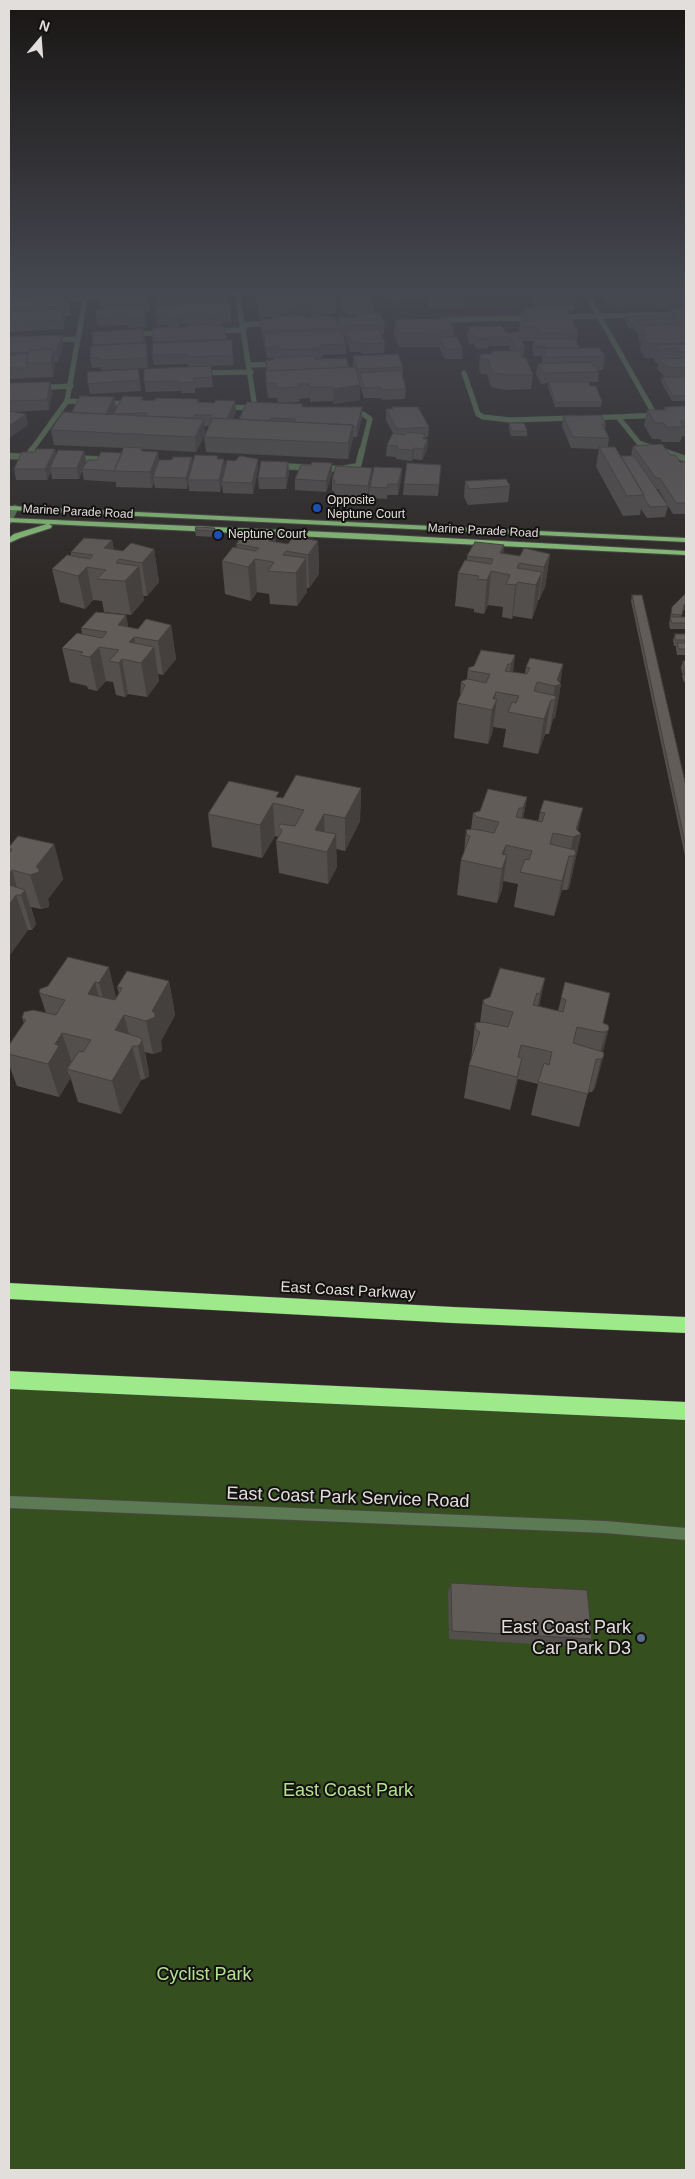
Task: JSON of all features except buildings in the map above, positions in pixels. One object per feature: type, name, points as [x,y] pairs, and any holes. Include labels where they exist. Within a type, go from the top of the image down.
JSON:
[{"type":"highway","name":"East Coast Parkway","points":[[9,1291],[686,1325]]},
{"type":"highway","points":[[9,1380],[686,1411]]},
{"type":"main road","name":"Marine Parade Road","points":[[12,508],[686,540]]},
{"type":"main road","name":"Marine Parade Road","points":[[9,520],[686,553]]},
{"type":"main road","points":[[9,541],[34,530],[63,522]]},
{"type":"street","points":[[28,456],[67,401],[69,394]]},
{"type":"street","points":[[253,394],[255,408]]},
{"type":"street","points":[[471,394],[478,414],[483,417],[510,420],[686,414]]},
{"type":"street","points":[[643,394],[655,415]]},
{"type":"street","points":[[67,401],[137,404]]},
{"type":"street","points":[[216,407],[265,408]]},
{"type":"street","points":[[273,466],[342,469],[358,466],[370,417],[358,413],[339,412]]},
{"type":"street","points":[[618,417],[639,443],[686,459]]},
{"type":"street","points":[[9,456],[38,457]]},
{"type":"street","points":[[68,458],[116,460]]},
{"type":"street","points":[[9,520],[12,508]]},
{"type":"street","name":"East Coast Park Service Road","points":[[9,1502],[605,1527],[686,1534]]},
{"type":"green space","name":"East Coast Park","points":[[9,1381],[686,1411],[686,2170],[9,2170]]},
{"type":"place","name":"Opposite Neptune Court","points":[[317,508]]},
{"type":"place","name":"Neptune Court","points":[[218,535]]},
{"type":"place","name":"East Coast Park Car Park D3","points":[[641,1638]]},
{"type":"park label","name":"Cyclist Park","points":[[204,1975]]}]
